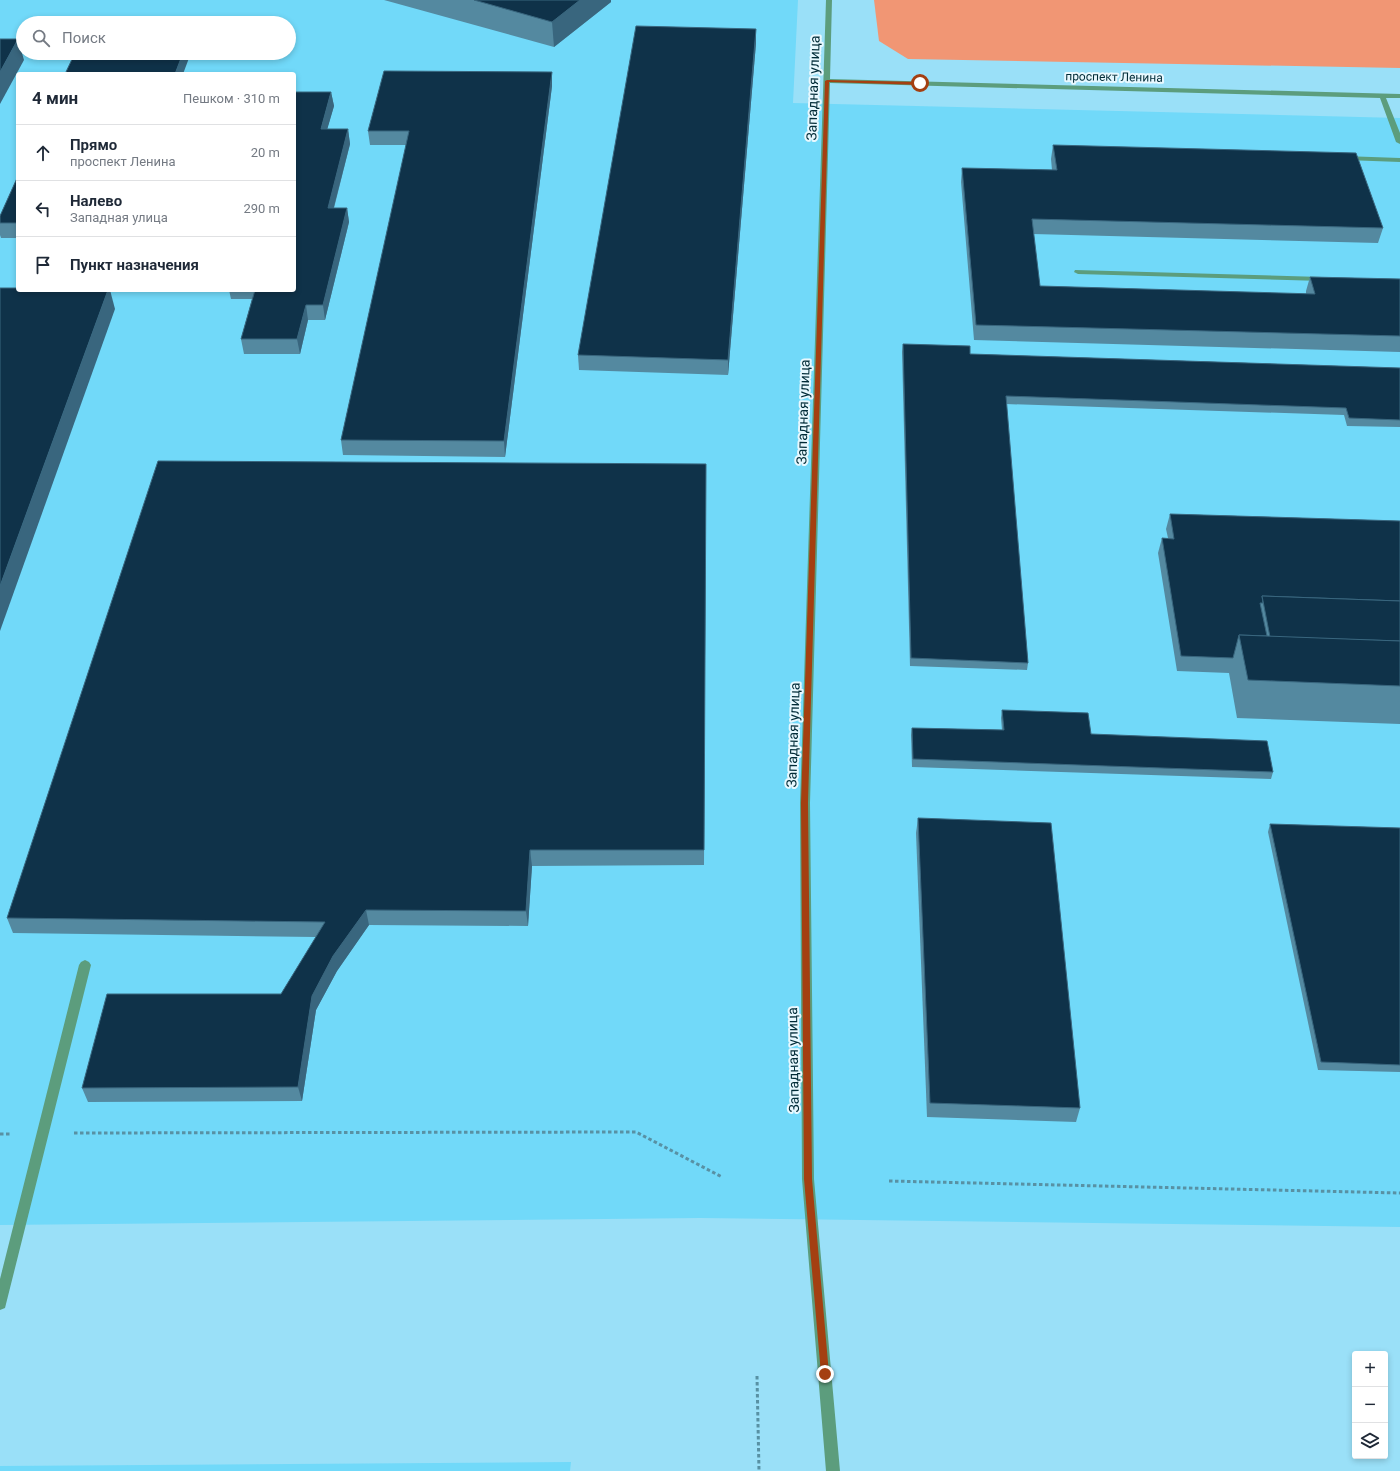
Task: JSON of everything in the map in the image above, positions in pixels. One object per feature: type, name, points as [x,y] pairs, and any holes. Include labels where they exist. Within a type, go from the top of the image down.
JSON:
[{"type":"street","name":"Западная улица","points":[[829,0],[805,803],[808,1179],[833,1471]]},
{"type":"street","name":"проспект Ленина","points":[[827,81],[1400,96]]},
{"type":"street","points":[[1382,95],[1400,142]]},
{"type":"street","points":[[1336,158],[1400,160]]},
{"type":"street","points":[[1078,272],[1329,279]]},
{"type":"street","points":[[0,1304],[85,965]]},
{"type":"path","points":[[0,1134],[636,1132],[722,1177]]},
{"type":"path","points":[[888,1181],[1400,1192]]},
{"type":"path","points":[[757,1376],[759,1471]]},
{"type":"shaded area","points":[[0,0],[798,0],[793,103],[1400,118],[1400,1227],[700,1218],[0,1225]]},
{"type":"shaded area","points":[[874,0],[1400,0],[1400,68],[908,59],[879,41]]},
{"type":"shaded area","points":[[571,1462],[570,1471],[0,1471],[0,1466]]},
{"type":"building","points":[[474,0],[580,0],[552,22]]},
{"type":"building","points":[[636,26],[756,29],[728,360],[578,355]]},
{"type":"building","points":[[0,39],[16,39],[16,43],[0,72]]},
{"type":"building","points":[[72,60],[180,60],[176,72],[66,72]]},
{"type":"building","points":[[384,71],[552,72],[504,441],[341,440],[409,131],[368,131]]},
{"type":"building","points":[[296,92],[331,92],[321,129],[348,129],[328,208],[347,208],[323,305],[306,305],[297,339],[241,339],[254,292],[296,292]]},
{"type":"building","points":[[1053,145],[1356,153],[1383,228],[1032,219],[1040,286],[1315,294],[1310,277],[1400,279],[1400,336],[976,325],[962,168],[1057,170]]},
{"type":"building","points":[[16,180],[16,223],[0,223],[0,216]]},
{"type":"building","points":[[0,288],[16,288],[16,292],[107,292],[0,586]]},
{"type":"building","points":[[903,344],[970,346],[970,354],[1400,368],[1400,420],[1349,418],[1346,408],[1006,396],[1028,663],[911,658]]},
{"type":"building","points":[[158,461],[706,464],[704,850],[530,850],[526,911],[366,910],[333,956],[312,996],[298,1087],[82,1088],[107,994],[281,994],[325,922],[7,918]]},
{"type":"building","points":[[1170,514],[1400,521],[1400,601],[1262,596],[1263,603],[1260,603],[1267,636],[1239,635],[1233,658],[1181,656],[1162,538],[1174,539]]},
{"type":"building","points":[[1262,596],[1400,601],[1400,641],[1270,637]]},
{"type":"building","points":[[1239,635],[1400,641],[1400,686],[1248,680]]},
{"type":"building","points":[[1002,710],[1088,713],[1091,734],[1267,741],[1273,772],[913,759],[912,728],[1004,730]]},
{"type":"building","points":[[918,818],[1051,823],[1080,1108],[930,1103]]},
{"type":"building","points":[[1270,824],[1400,828],[1400,1065],[1321,1062]]},
{"type":"route","points":[[825,1374],[808,1179],[805,803],[827,81],[920,83]]}]
